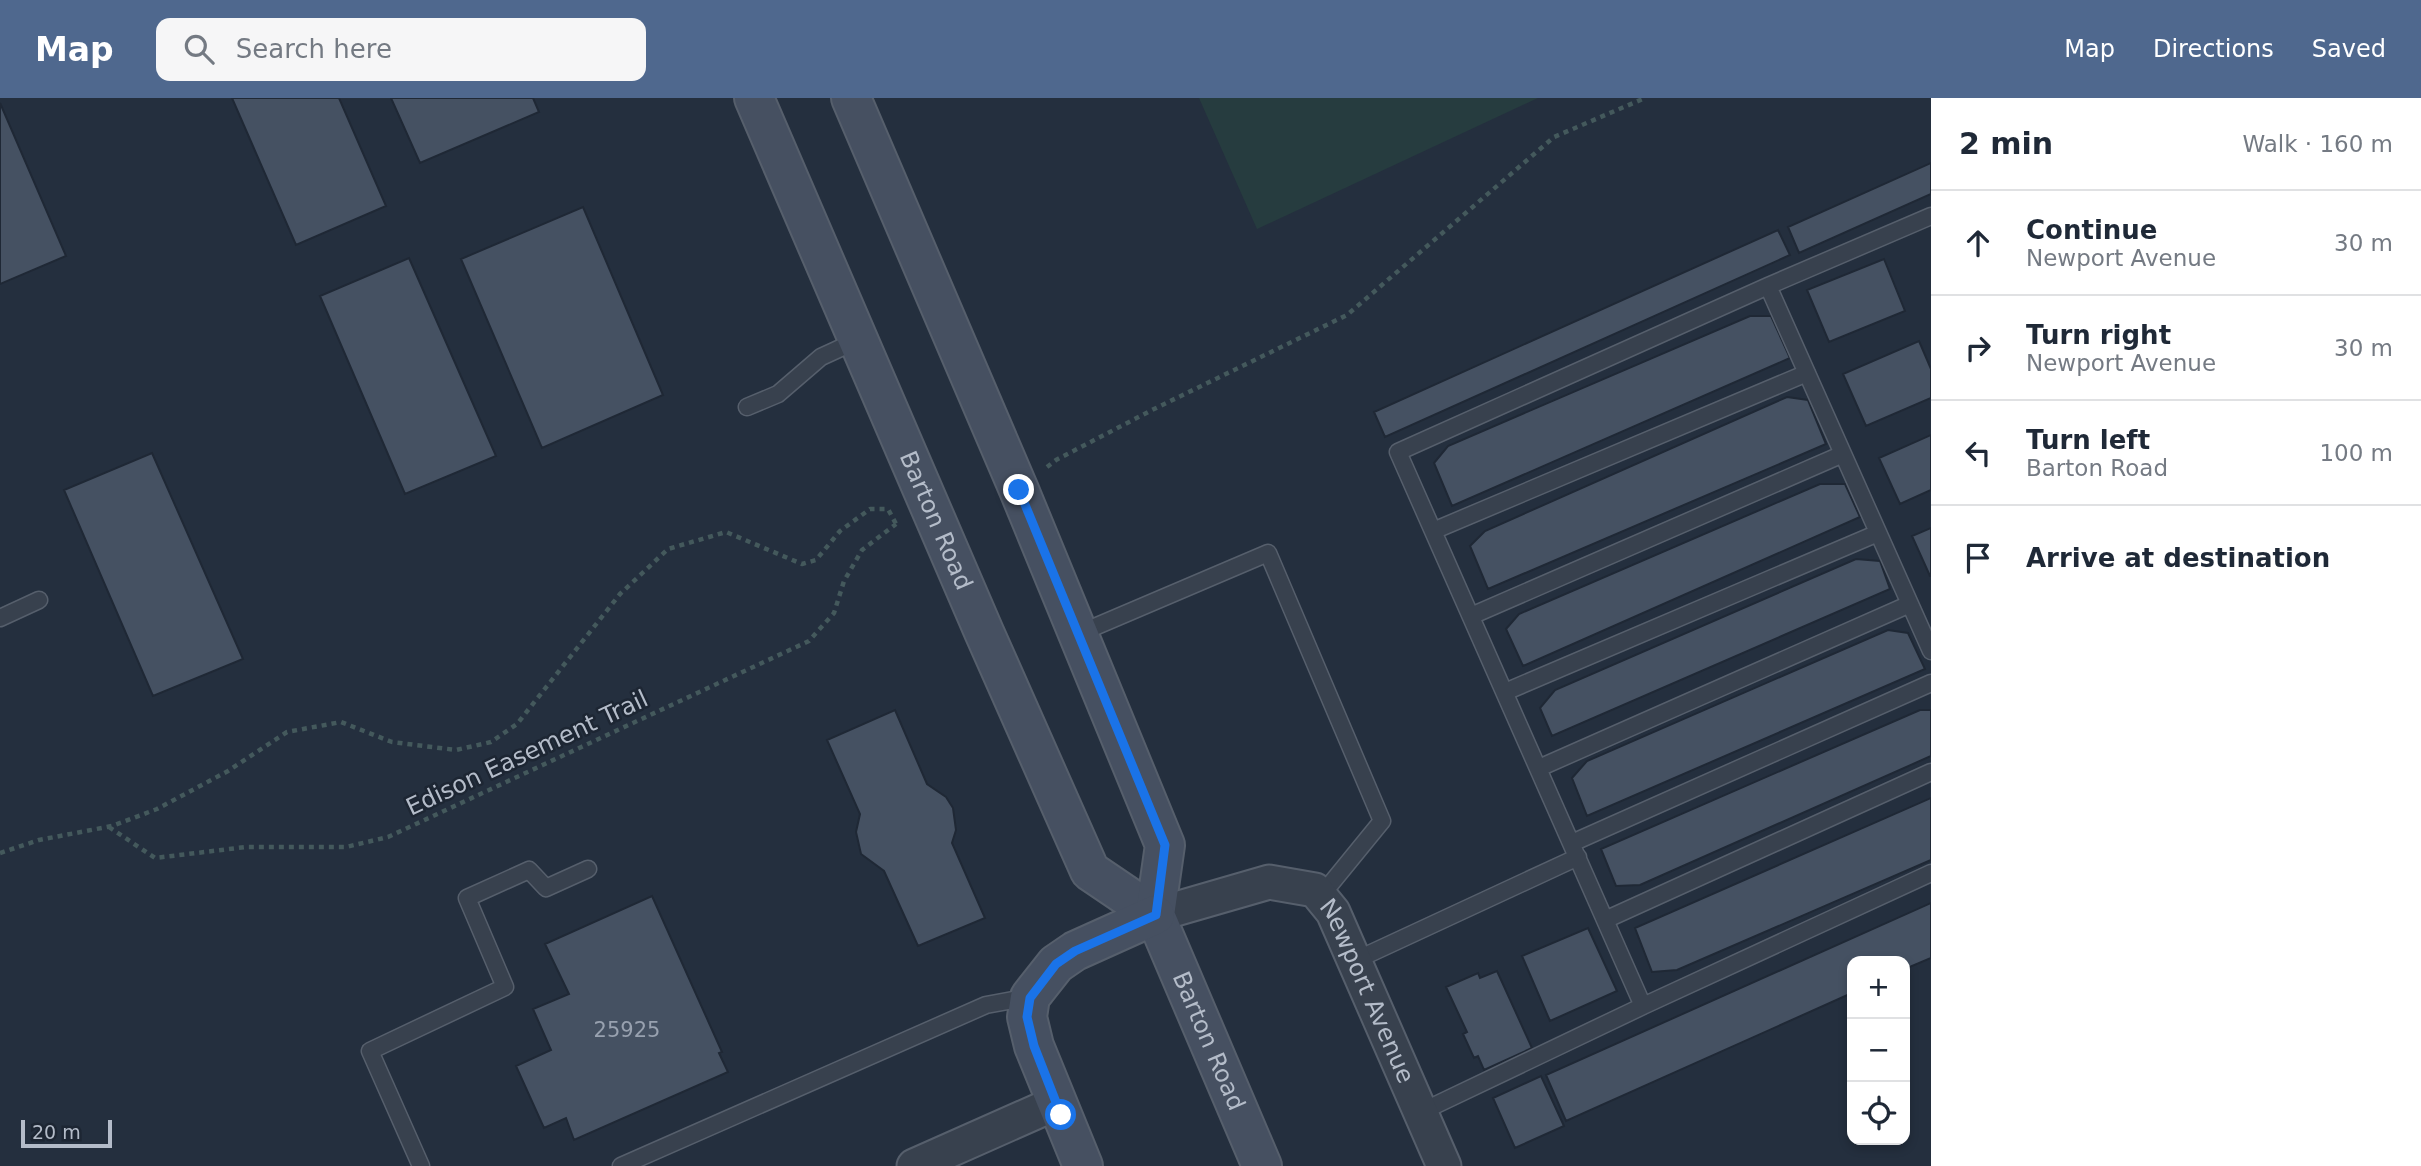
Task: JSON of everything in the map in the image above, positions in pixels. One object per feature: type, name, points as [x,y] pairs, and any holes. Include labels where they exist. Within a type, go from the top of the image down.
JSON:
[{"type":"main road","name":"Barton Road","points":[[754,98],[1090,870],[1156,915],[1262,1166]]},
{"type":"main road","points":[[851,98],[1019,490],[1165,845],[1156,915]]},
{"type":"main road","name":"Newport Avenue","points":[[1030,998],[1056,964],[1075,951],[1156,915]]},
{"type":"main road","points":[[1030,998],[1027,1017],[1034,1046],[1083,1166]]},
{"type":"street","name":"Newport Avenue","points":[[1156,915],[1269,882],[1315,890],[1333,912],[1444,1166]]},
{"type":"street","points":[[914,1166],[1056,1103]]},
{"type":"lane","points":[[1643,1006],[1398,452],[1931,216]]},
{"type":"lane","points":[[1768,286],[1931,652]]},
{"type":"lane","points":[[747,407],[778,394],[821,357],[858,340]]},
{"type":"lane","points":[[1433,531],[1807,373]]},
{"type":"lane","points":[[1471,616],[1843,454]]},
{"type":"lane","points":[[1505,692],[1878,533]]},
{"type":"lane","points":[[1079,634],[1268,553],[1382,821],[1320,897]]},
{"type":"lane","points":[[0,618],[39,600]]},
{"type":"lane","points":[[1539,768],[1910,604]]},
{"type":"lane","points":[[1354,961],[1575,850],[1931,683]]},
{"type":"lane","points":[[1605,920],[1931,772]]},
{"type":"lane","points":[[421,1166],[370,1051],[505,987],[467,898],[529,870],[546,888],[588,869]]},
{"type":"lane","points":[[1421,1112],[1931,873]]},
{"type":"lane","points":[[621,1166],[986,1005],[1030,998]]},
{"type":"path","points":[[1019,490],[1056,460],[1348,315],[1554,137],[1645,98]]},
{"type":"path","name":"Edison Easement Trail","points":[[0,853],[39,839],[108,827],[157,809],[228,771],[287,732],[341,722],[392,742],[456,750],[491,742],[517,724],[621,593],[668,549],[726,533],[802,564],[816,560],[840,531],[870,509],[888,509],[896,524]]},
{"type":"path","name":"Edison Easement Trail","points":[[108,827],[155,858],[246,847],[346,847],[388,837],[809,641],[834,613],[844,581],[862,550],[896,524],[932,510]]},
{"type":"green space","points":[[1199,98],[1538,98],[1257,229]]},
{"type":"building","points":[[232,98],[339,98],[386,206],[296,245]]},
{"type":"building","points":[[391,98],[533,98],[539,112],[420,163]]},
{"type":"building","points":[[0,103],[66,256],[0,284]]},
{"type":"building","points":[[1931,163],[1931,194],[1799,253],[1788,227]]},
{"type":"building","points":[[583,207],[663,395],[542,448],[461,259]]},
{"type":"building","points":[[1778,230],[1790,255],[1385,437],[1374,412]]},
{"type":"building","points":[[409,258],[496,456],[405,494],[320,296]]},
{"type":"building","points":[[1884,259],[1905,311],[1829,342],[1807,290]]},
{"type":"building","points":[[1750,316],[1771,316],[1790,358],[1452,506],[1434,463],[1448,446]]},
{"type":"building","points":[[1919,341],[1931,369],[1931,398],[1866,426],[1843,374]]},
{"type":"building","points":[[1787,397],[1808,400],[1826,444],[1488,589],[1470,546],[1485,531]]},
{"type":"building","points":[[1931,435],[1931,490],[1900,504],[1879,458]]},
{"type":"building","points":[[152,453],[243,659],[153,696],[64,490]]},
{"type":"building","points":[[1820,484],[1845,484],[1860,517],[1523,666],[1506,629],[1519,614]]},
{"type":"building","points":[[1931,528],[1931,576],[1930,576],[1912,536]]},
{"type":"building","points":[[1856,559],[1880,561],[1890,589],[1552,736],[1540,708],[1555,690]]},
{"type":"building","points":[[1888,630],[1908,633],[1925,669],[1587,816],[1572,778],[1587,761]]},
{"type":"building","points":[[895,710],[927,784],[946,797],[953,808],[956,830],[952,843],[985,918],[918,946],[884,871],[861,854],[856,832],[860,814],[827,740]]},
{"type":"building","points":[[1920,710],[1931,710],[1931,756],[1640,885],[1616,886],[1601,849]]},
{"type":"building","points":[[1931,798],[1931,860],[1677,970],[1652,972],[1635,928]]},
{"type":"building","points":[[652,896],[722,1052],[719,1053],[728,1072],[574,1140],[566,1118],[544,1128],[516,1066],[551,1050],[533,1009],[569,994],[545,944]]},
{"type":"building","points":[[1931,903],[1931,958],[1910,967],[1910,956],[1847,956],[1847,995],[1566,1121],[1546,1075]]},
{"type":"building","points":[[1588,928],[1617,991],[1550,1021],[1522,956]]},
{"type":"building","points":[[1497,971],[1532,1048],[1484,1070],[1478,1056],[1474,1058],[1463,1034],[1467,1032],[1446,987],[1478,973],[1480,978]]},
{"type":"building","points":[[1541,1076],[1564,1126],[1515,1148],[1493,1098]]},
{"type":"route","points":[[1019,490],[1165,845],[1156,915],[1075,951],[1056,964],[1030,998],[1027,1017],[1034,1046],[1061,1115]]}]
